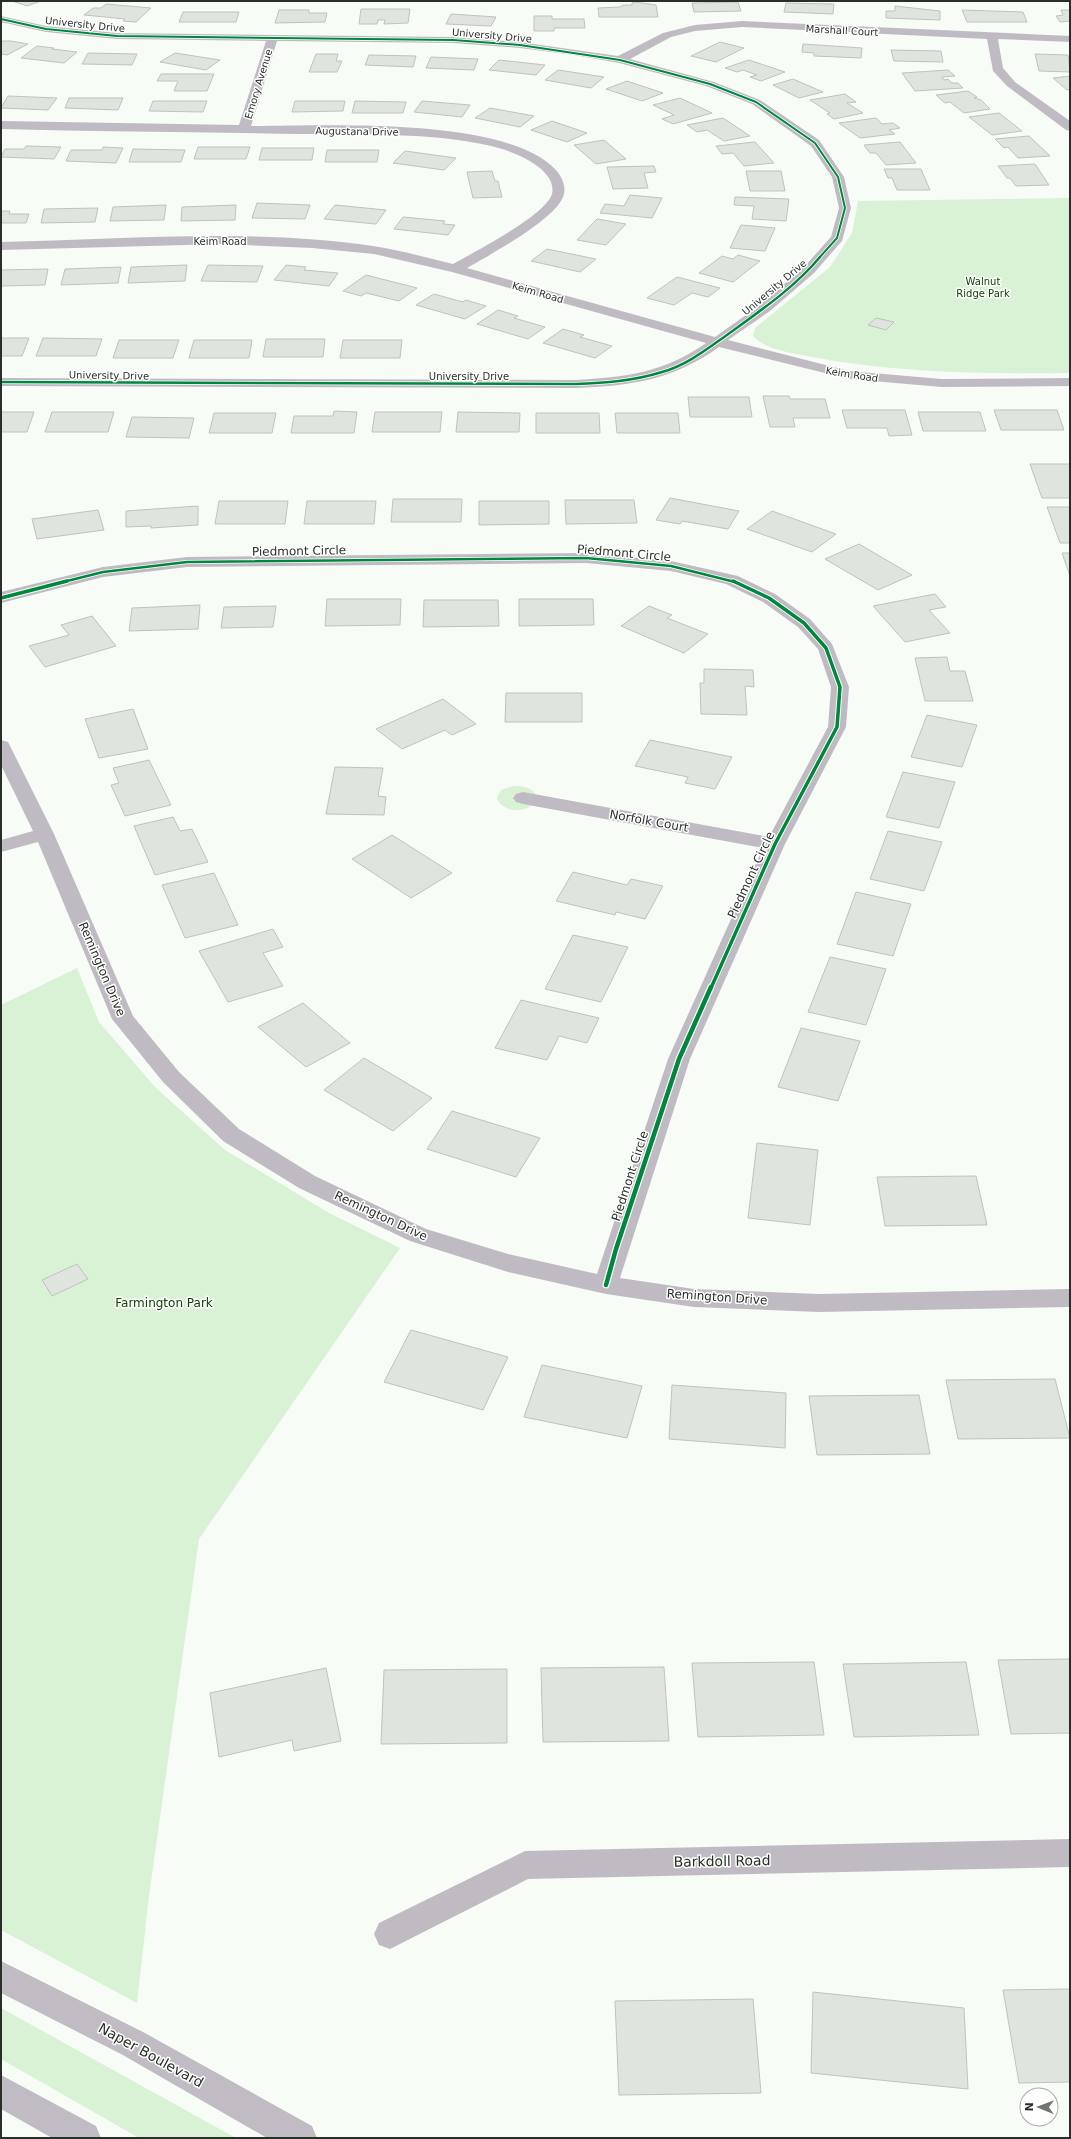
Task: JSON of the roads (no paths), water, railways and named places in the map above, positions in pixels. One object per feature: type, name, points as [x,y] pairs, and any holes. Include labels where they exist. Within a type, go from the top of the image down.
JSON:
[{"type":"main road","name":"Naper Boulevard","points":[[1,1976],[132,2043],[300,2138]]},
{"type":"main road","points":[[1,2091],[84,2138]]},
{"type":"street","name":"University Drive","points":[[1,19],[84,34],[153,38],[473,41],[537,47],[620,60],[710,84],[756,102],[815,143],[838,177],[845,208],[837,238],[803,275],[765,308],[693,359],[663,372],[619,382],[582,384],[1,382]]},
{"type":"street","name":"Marshall Court","points":[[620,60],[667,35],[695,28],[742,24],[992,37],[1070,39]]},
{"type":"street","points":[[992,37],[997,69],[1010,84],[1070,127]]},
{"type":"street","name":"Emory Avenue","points":[[244,129],[272,38]]},
{"type":"street","name":"Augustana Drive","points":[[1,125],[76,128],[432,132],[492,142],[525,153],[546,166],[557,180],[559,188],[555,202],[522,228],[455,269]]},
{"type":"street","name":"Keim Road","points":[[1,246],[224,240],[312,244],[374,250],[455,269],[798,364],[849,374],[887,379],[942,383],[1070,382]]},
{"type":"street","name":"Piedmont Circle","points":[[1,598],[19,592],[103,572],[187,562],[586,558],[671,566],[732,580],[768,598],[804,623],[826,648],[840,687],[838,727],[776,844],[679,1059],[616,1249],[606,1285]]},
{"type":"street","name":"Remington Drive","points":[[1,746],[44,834],[123,1019],[172,1077],[231,1135],[307,1182],[418,1235],[508,1263],[606,1285],[694,1298],[819,1303],[1070,1298]]},
{"type":"street","name":"Norfolk Court","points":[[523,798],[776,844]]},
{"type":"street","points":[[1,846],[44,834]]},
{"type":"street","name":"Barkdoll Road","points":[[390,1934],[525,1865],[1070,1853]]},
{"type":"park label","name":"Walnut Ridge Park","points":[[983,286]]},
{"type":"park label","name":"Farmington Park","points":[[164,1303]]}]
